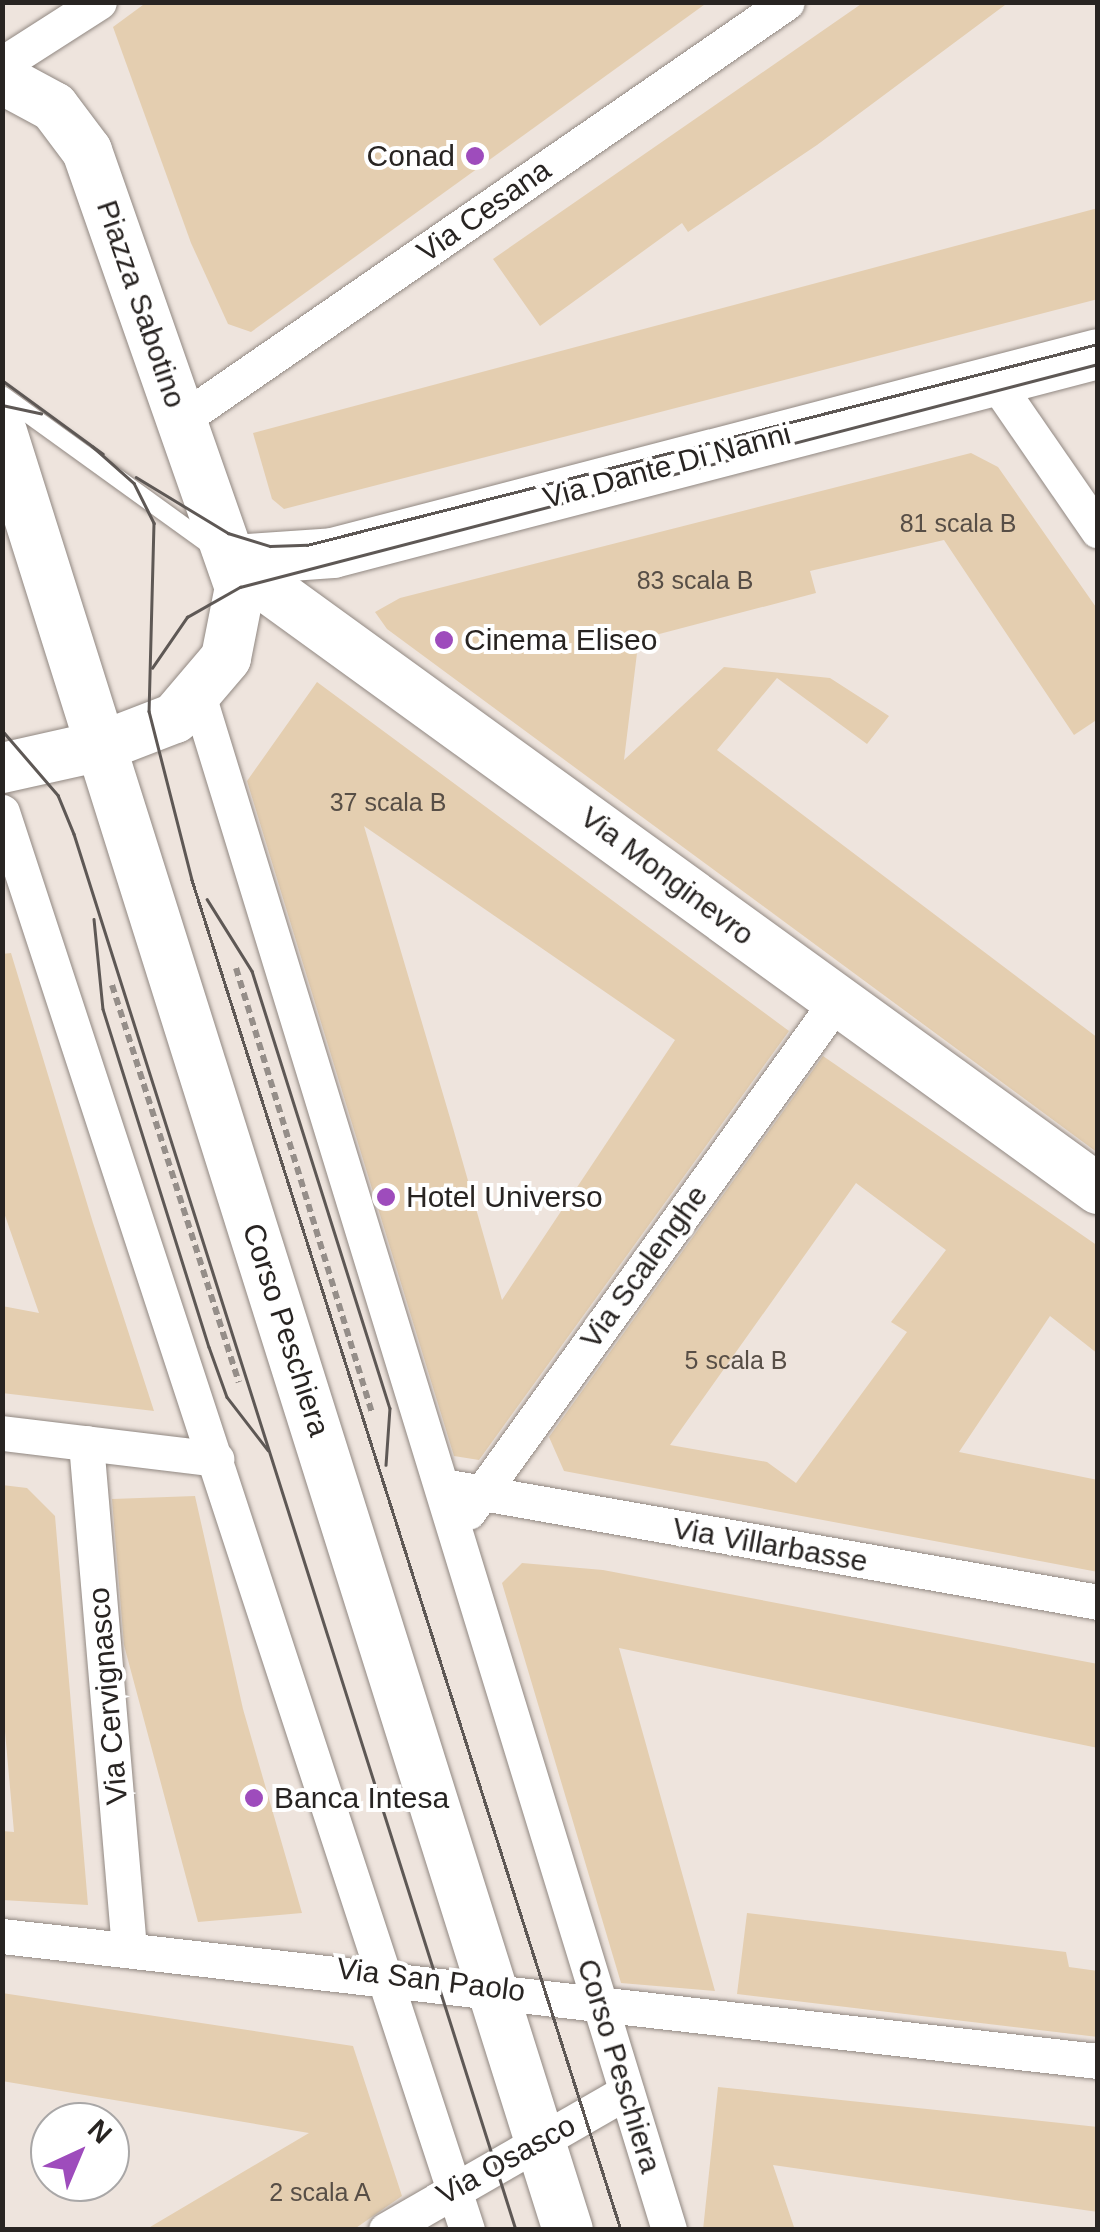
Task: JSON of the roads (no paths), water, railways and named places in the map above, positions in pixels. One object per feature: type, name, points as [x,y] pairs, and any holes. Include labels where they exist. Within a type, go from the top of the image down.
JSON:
[{"type":"street","points":[[2,64],[99,2]]},
{"type":"street","name":"Via Cesana","points":[[181,420],[786,2]]},
{"type":"street","name":"Piazza Sabotino","points":[[2,79],[54,107],[87,152],[234,562],[232,644],[199,698],[152,731],[2,768]]},
{"type":"street","name":"Via Dante Di Nanni","points":[[234,562],[333,554],[1098,354]]},
{"type":"street","points":[[994,380],[1098,531]]},
{"type":"street","name":"Corso Peschiera","points":[[2,432],[104,745],[568,2230]]},
{"type":"street","name":"Via Monginevro","points":[[234,562],[1098,1189]]},
{"type":"street","name":"Corso Peschiera","points":[[199,698],[669,2230]]},
{"type":"street","points":[[2,812],[467,2230]]},
{"type":"street","name":"Via Scalenghe","points":[[456,1532],[478,1494],[836,1002]]},
{"type":"street","points":[[2,1433],[216,1459]]},
{"type":"street","name":"Via Cervignasco","points":[[86,1443],[129,1949]]},
{"type":"street","name":"Via Villarbasse","points":[[443,1486],[1098,1602]]},
{"type":"street","name":"Via San Paolo","points":[[2,1936],[386,1974],[1098,2061]]},
{"type":"street","name":"Via Osasco","points":[[386,2230],[626,2092]]},
{"type":"lane","points":[[2,395],[234,562]]},
{"type":"tram line","points":[[136,477],[228,533],[270,546],[307,545],[1098,344]]},
{"type":"tram line","points":[[152,668],[187,617],[240,587],[1098,364]]},
{"type":"tram line","points":[[2,380],[103,454]]},
{"type":"tram line","points":[[2,405],[41,413]]},
{"type":"tram line","points":[[92,446],[134,483],[154,523],[149,711],[192,880],[621,2230]]},
{"type":"tram line","points":[[2,730],[58,795],[74,834],[516,2230]]},
{"type":"tram line","points":[[207,899],[252,971],[390,1408],[386,1465]]},
{"type":"tram line","points":[[94,919],[103,1009],[209,1347],[227,1397],[268,1450]]},
{"type":"place","name":"Conad","points":[[475,156]]},
{"type":"place","name":"Cinema Eliseo","points":[[444,640]]},
{"type":"place","name":"Hotel Universo","points":[[386,1197]]},
{"type":"place","name":"Banca Intesa","points":[[254,1798]]}]
